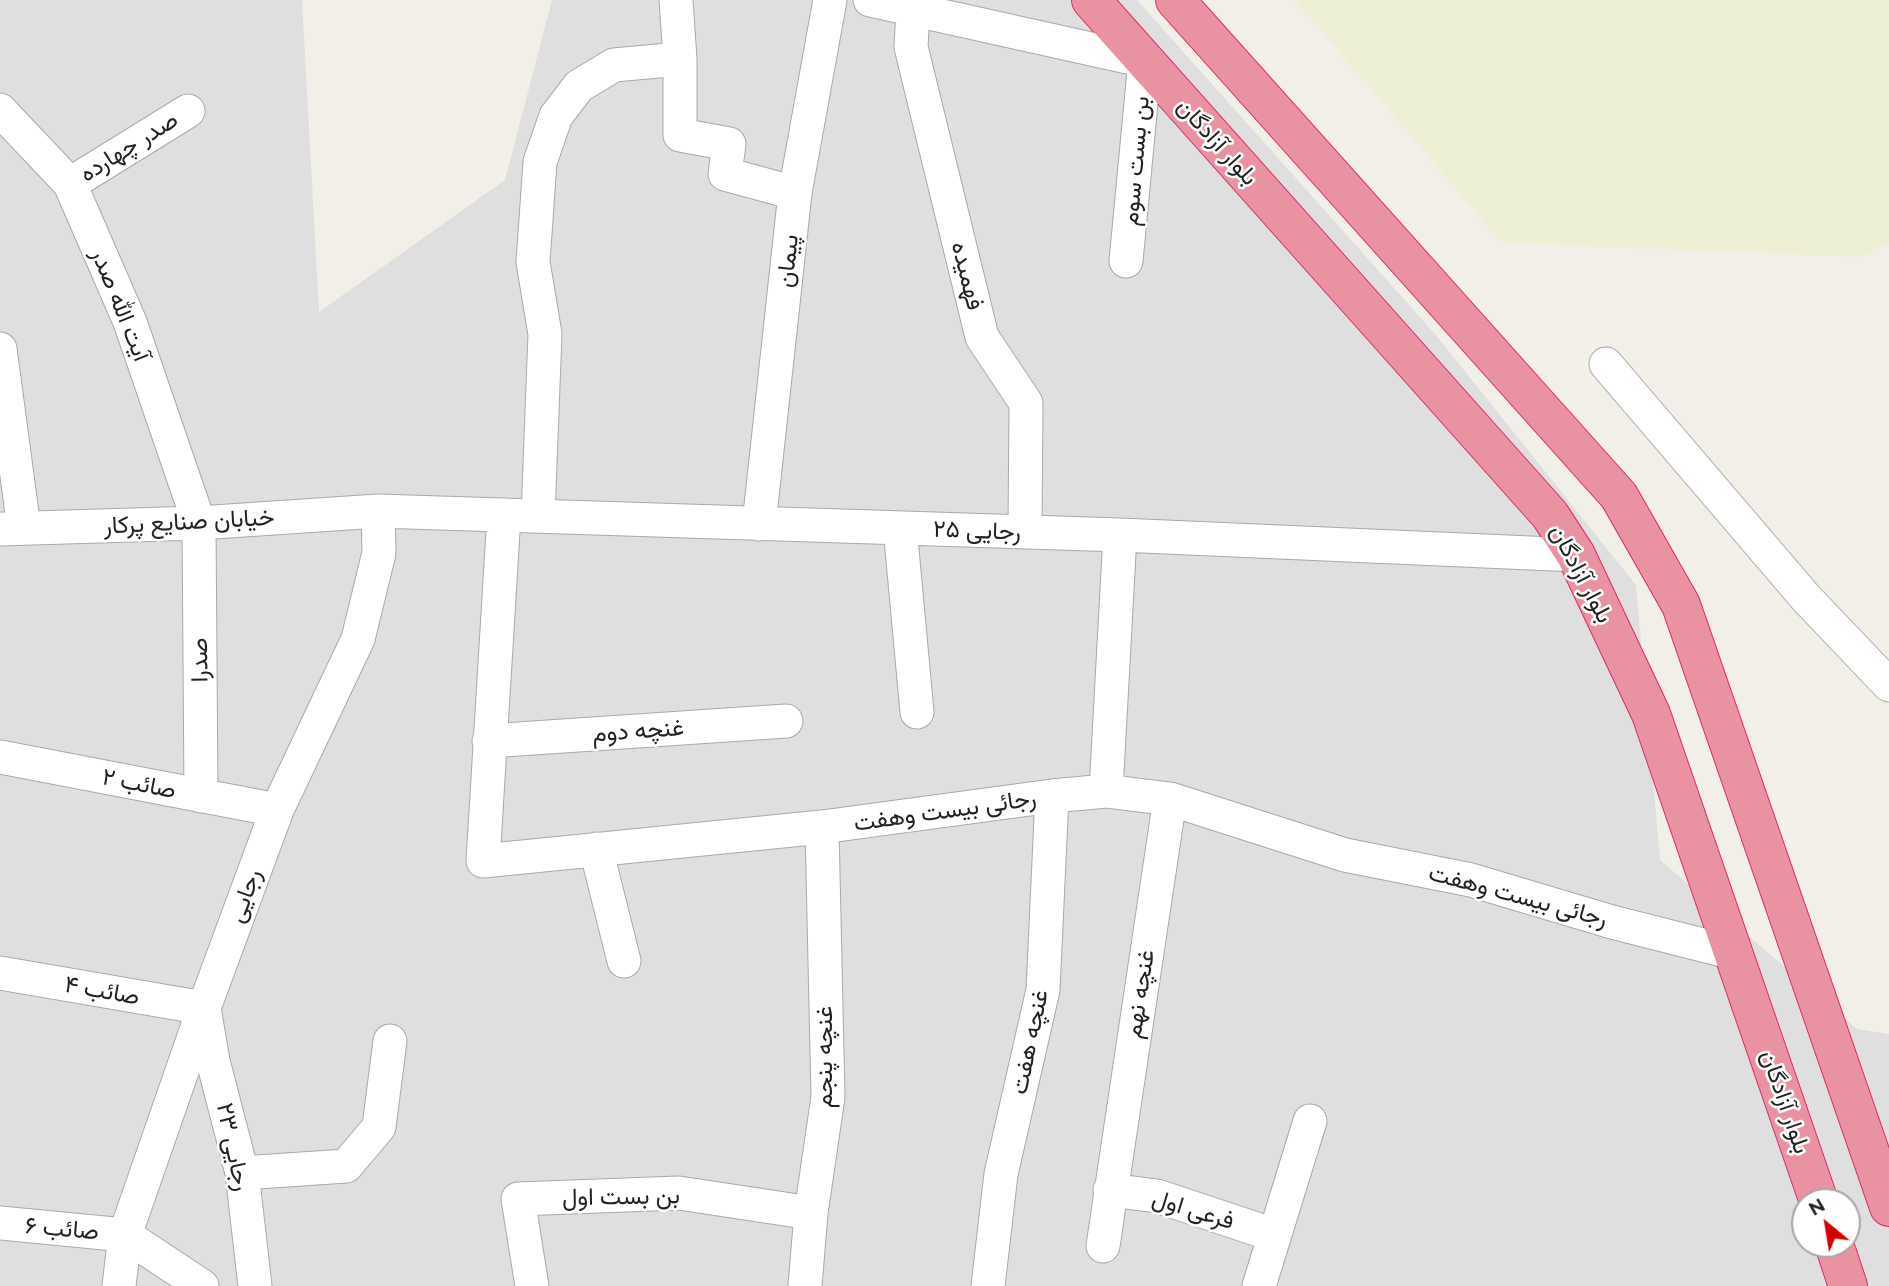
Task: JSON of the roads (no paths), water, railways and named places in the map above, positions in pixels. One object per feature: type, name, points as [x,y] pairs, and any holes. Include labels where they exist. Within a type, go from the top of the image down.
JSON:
[{"type":"highway","name":"بلوار آزادگان","points":[[1091,0],[1550,515],[1576,555],[1651,714],[1814,1188]]},
{"type":"highway","points":[[1175,0],[1619,496],[1681,605],[1878,1152],[1889,1207]]},
{"type":"highway","points":[[1839,1258],[1849,1286]]},
{"type":"street","points":[[676,0],[680,59],[680,135],[729,144],[725,174],[795,193]]},
{"type":"street","name":"پیمان","points":[[758,524],[795,193],[830,0]]},
{"type":"street","points":[[870,0],[1145,61]]},
{"type":"street","name":"فهمیده","points":[[914,11],[911,47],[982,337],[1026,403],[1025,532]]},
{"type":"street","points":[[538,516],[545,334],[533,262],[540,162],[556,116],[579,86],[614,65],[680,59]]},
{"type":"street","name":"بن بست سوم","points":[[1126,261],[1145,61]]},
{"type":"street","name":"آیت الله صدر","points":[[0,110],[70,184],[130,322],[199,523]]},
{"type":"street","name":"صدر چهارده","points":[[70,184],[188,111]]},
{"type":"street","points":[[0,349],[12,528]]},
{"type":"street","points":[[1606,364],[1805,598],[1889,685]]},
{"type":"street","name":"رجایی ۲۵","points":[[378,511],[1120,535],[1576,555]]},
{"type":"street","name":"خیابان صنایع پرکار","points":[[12,528],[199,523],[378,511]]},
{"type":"street","name":"رجایی","points":[[119,1286],[125,1236],[204,1008],[277,810],[358,639],[379,553],[378,511]]},
{"type":"street","name":"رجائی بیست وهفت","points":[[504,515],[483,861],[821,827],[1106,791],[1170,799],[1345,855],[1471,880],[1612,922],[1734,953]]},
{"type":"street","name":"صدرا","points":[[199,523],[201,796]]},
{"type":"street","points":[[900,528],[917,712]]},
{"type":"street","points":[[1106,791],[1120,535]]},
{"type":"street","name":"غنچه دوم","points":[[489,741],[786,722]]},
{"type":"street","name":"صائب ۲","points":[[0,757],[277,810]]},
{"type":"street","name":"غنچه هفت","points":[[988,1286],[1001,1174],[1043,990],[1052,796]]},
{"type":"street","name":"غنچه نهم","points":[[1103,1245],[1170,799]]},
{"type":"street","name":"غنچه پنجم","points":[[805,1286],[811,1213],[828,1097],[821,827]]},
{"type":"street","points":[[596,849],[624,961]]},
{"type":"street","name":"صائب ۴","points":[[0,973],[204,1008]]},
{"type":"street","name":"رجایی ۲۳","points":[[204,1008],[213,1061],[242,1173],[255,1286]]},
{"type":"street","points":[[242,1173],[346,1166],[379,1127],[390,1041]]},
{"type":"street","points":[[1259,1286],[1310,1121]]},
{"type":"street","name":"فرعی اول","points":[[1110,1189],[1157,1196],[1274,1235]]},
{"type":"street","name":"بن بست اول","points":[[532,1286],[518,1199],[679,1193],[811,1213]]},
{"type":"street","name":"صائب ۶","points":[[0,1223],[125,1236]]},
{"type":"street","points":[[125,1236],[202,1286]]}]
